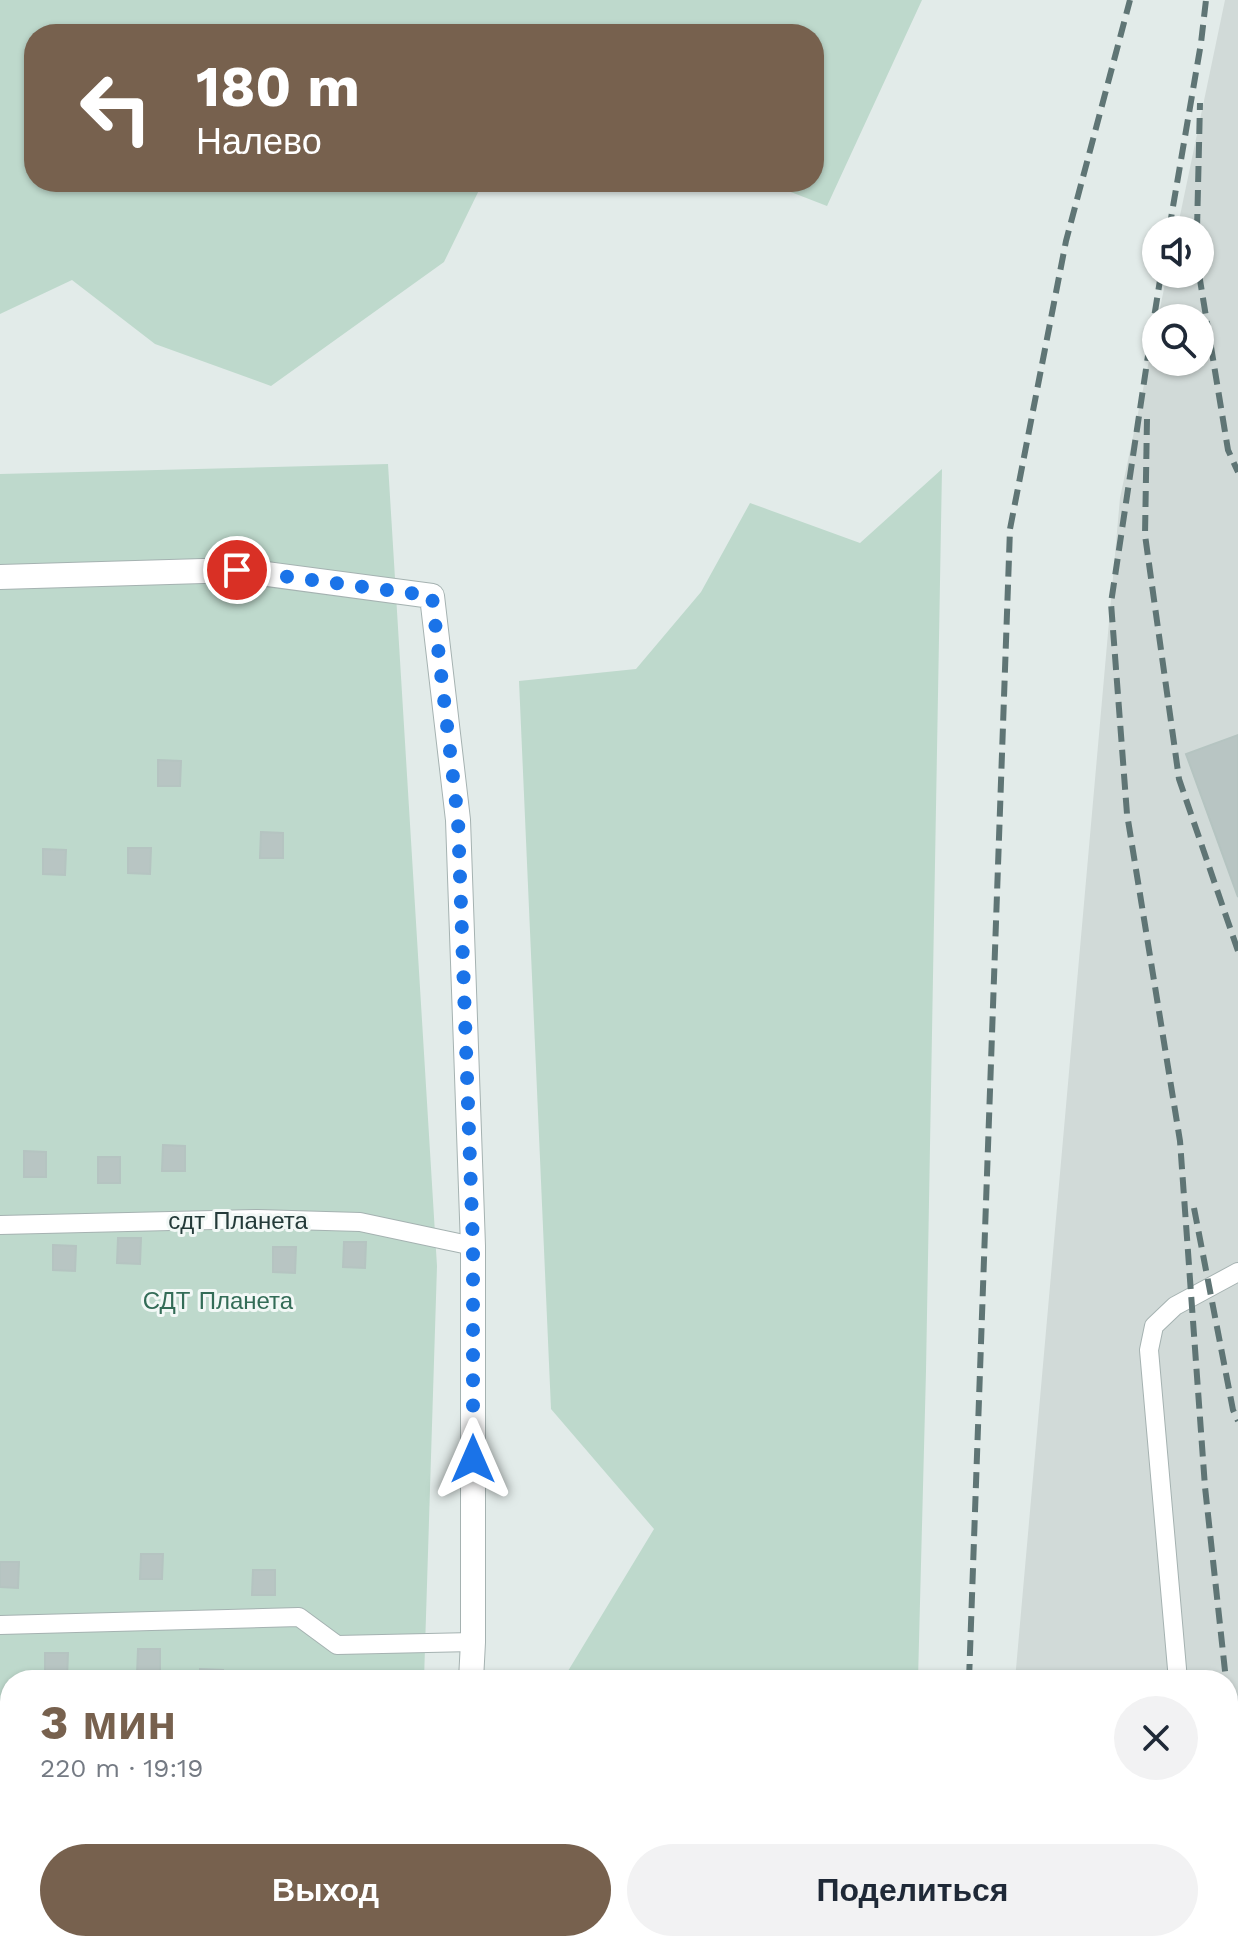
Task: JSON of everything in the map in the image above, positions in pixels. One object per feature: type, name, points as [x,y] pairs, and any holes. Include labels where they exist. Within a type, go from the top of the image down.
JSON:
[{"type":"street","points":[[0,577],[237,570],[432,596],[458,820],[473,1246],[472,1670]]},
{"type":"lane","name":"сдт Планета","points":[[0,1225],[257,1219],[360,1222],[473,1246]]},
{"type":"lane","points":[[1177,1670],[1149,1350],[1154,1326],[1175,1306],[1238,1272]]},
{"type":"lane","points":[[0,1625],[299,1617],[337,1645],[473,1642]]},
{"type":"shaded area","points":[[1225,0],[1238,0],[1238,1670],[1016,1670],[1120,498],[1146,376],[1214,376],[1214,304],[1161,304],[1164,288],[1214,288],[1214,216],[1180,216]]},
{"type":"green space","points":[[0,0],[922,0],[827,206],[791,192],[824,192],[824,24],[24,24],[24,192],[478,192],[444,262],[271,386],[155,344],[72,280],[0,314]]},
{"type":"green space","name":"СДТ Планета","points":[[388,464],[437,1266],[424,1670],[0,1670],[0,474]]},
{"type":"green space","points":[[942,469],[918,1670],[569,1670],[654,1529],[551,1409],[519,681],[636,669],[701,592],[750,503],[860,543]]},
{"type":"building","points":[[1238,735],[1238,897],[1186,754]]},
{"type":"building","points":[[158,760],[181,761],[180,786],[158,786]]},
{"type":"building","points":[[261,832],[283,833],[283,858],[260,858]]},
{"type":"building","points":[[128,848],[151,848],[150,874],[128,873]]},
{"type":"building","points":[[43,849],[66,850],[65,875],[43,874]]},
{"type":"building","points":[[163,1145],[185,1146],[185,1171],[162,1171]]},
{"type":"building","points":[[24,1151],[46,1152],[46,1177],[24,1177]]},
{"type":"building","points":[[98,1157],[120,1157],[120,1183],[98,1183]]},
{"type":"building","points":[[118,1238],[141,1238],[140,1264],[117,1263]]},
{"type":"building","points":[[344,1242],[366,1242],[365,1268],[343,1267]]},
{"type":"building","points":[[53,1245],[76,1246],[75,1271],[53,1270]]},
{"type":"building","points":[[273,1247],[296,1247],[295,1273],[273,1272]]},
{"type":"building","points":[[141,1554],[163,1554],[162,1579],[140,1579]]},
{"type":"building","points":[[0,1562],[19,1562],[18,1588],[0,1587]]},
{"type":"building","points":[[253,1570],[275,1570],[275,1595],[252,1595]]},
{"type":"building","points":[[138,1649],[160,1649],[160,1670],[137,1670]]},
{"type":"building","points":[[45,1653],[68,1653],[67,1670],[45,1670]]},
{"type":"railway","points":[[969,1670],[1010,529],[1066,241],[1130,0]]},
{"type":"railway","points":[[1171,216],[1206,0]]},
{"type":"railway","points":[[1197,216],[1200,103]]},
{"type":"railway","points":[[1159,288],[1111,603],[1127,814],[1180,1141],[1205,1487],[1225,1670]]},
{"type":"railway","points":[[1201,288],[1228,450],[1238,472]]},
{"type":"railway","points":[[1147,419],[1145,535],[1179,779],[1238,951]]},
{"type":"railway","points":[[1194,1208],[1233,1410],[1238,1421]]},
{"type":"route","points":[[237,570],[432,596],[458,820],[473,1246],[473,1459]]}]
